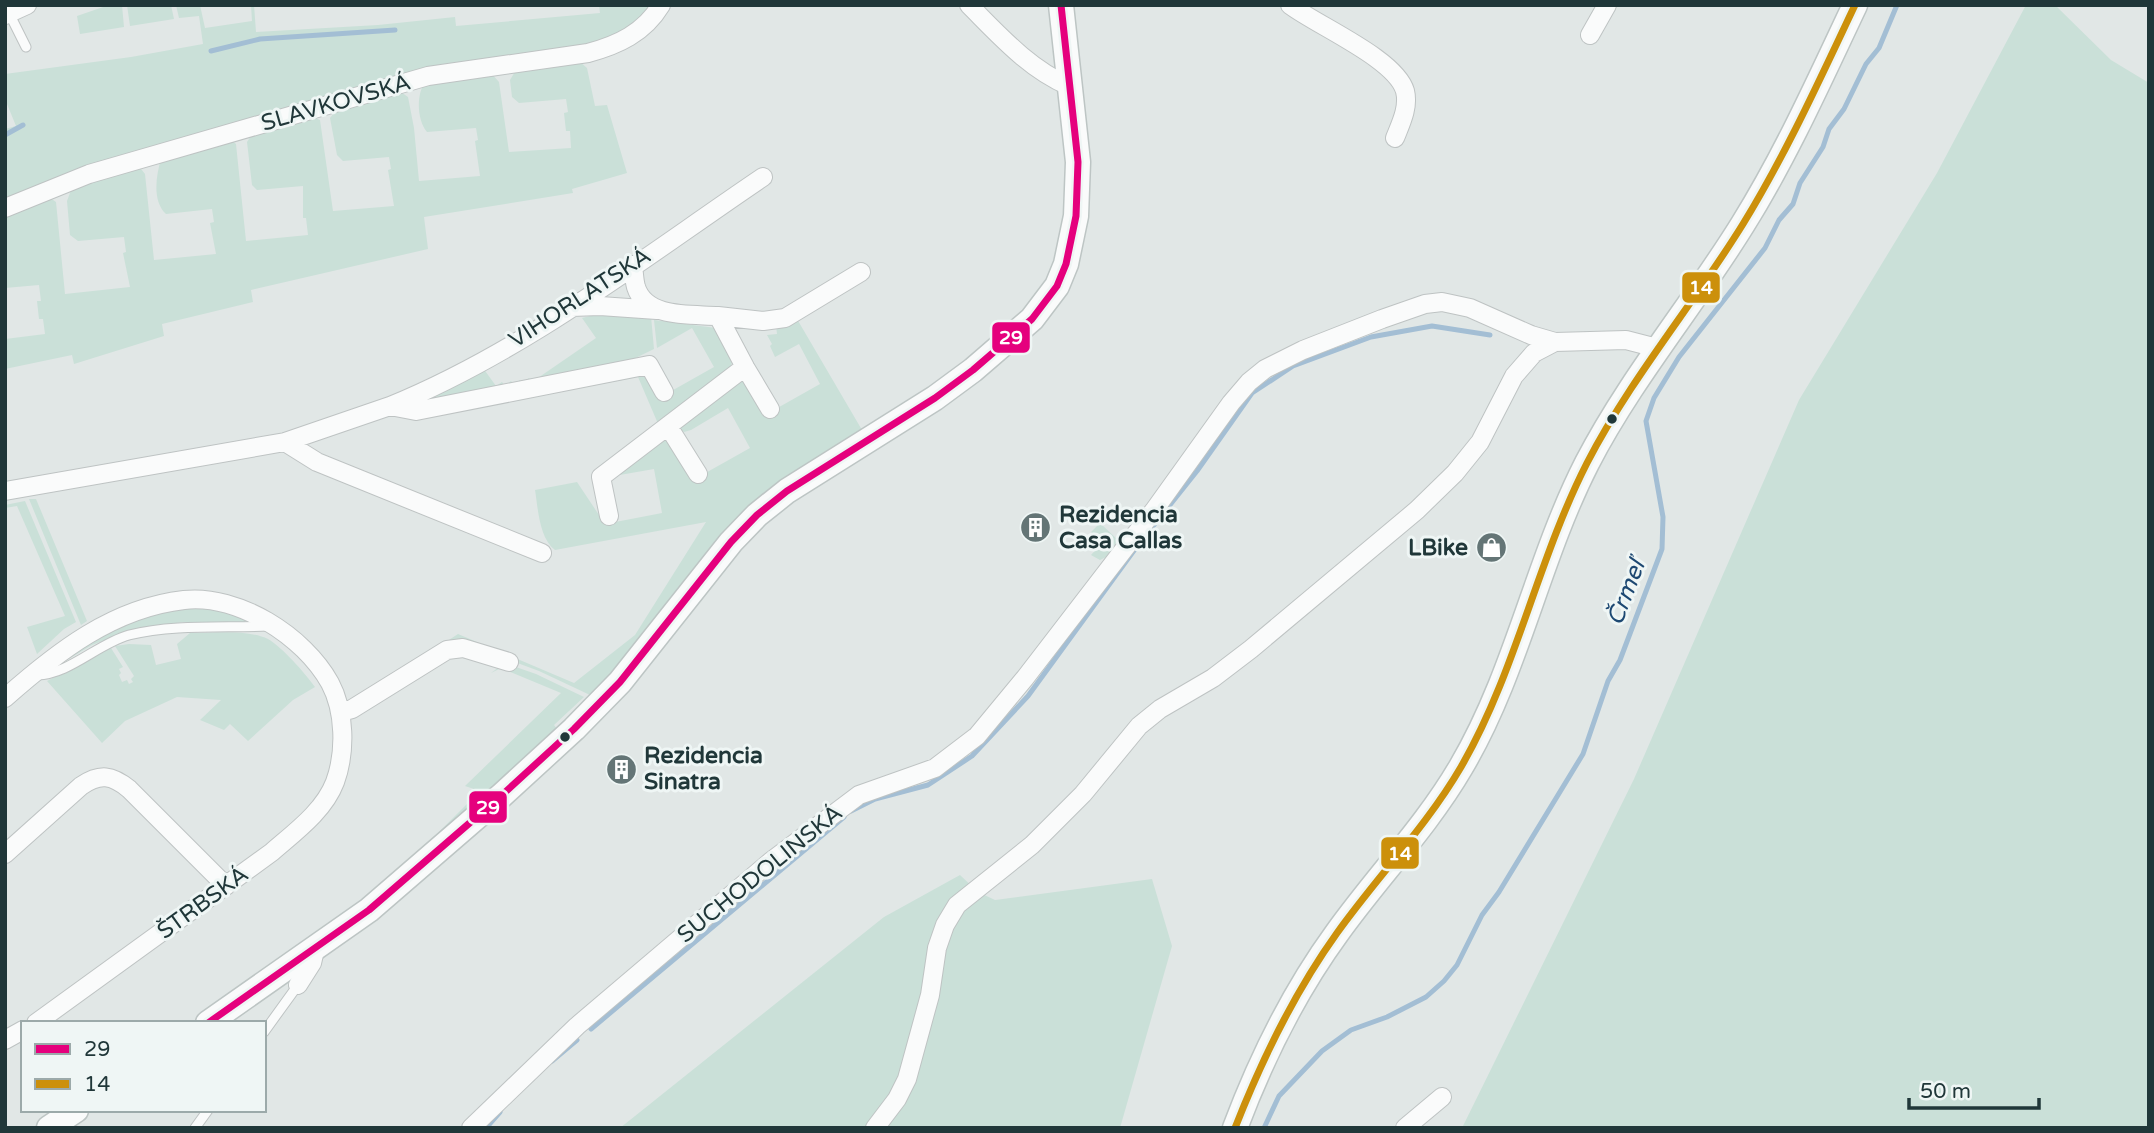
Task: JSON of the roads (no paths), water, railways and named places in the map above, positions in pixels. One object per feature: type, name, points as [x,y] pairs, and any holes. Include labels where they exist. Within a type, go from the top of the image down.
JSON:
[{"type":"street","points":[[7,14],[27,5]]},
{"type":"street","name":"SLAVKOVSKÁ","points":[[5,208],[89,174],[428,76],[608,48],[635,33],[662,5]]},
{"type":"street","points":[[969,5],[1012,48],[1050,78],[1069,86]]},
{"type":"street","points":[[211,1021],[369,910],[432,857],[597,707],[644,653],[731,542],[757,515],[787,491],[935,398],[973,370],[1032,319],[1057,286],[1071,246],[1077,192],[1078,162],[1060,5]]},
{"type":"street","points":[[1290,5],[1364,50],[1395,74],[1405,90],[1406,99],[1404,115],[1395,138]]},
{"type":"street","points":[[1590,35],[1607,5]]},
{"type":"street","points":[[1236,1128],[1261,1065],[1305,980],[1338,931],[1444,795],[1478,737],[1507,671],[1552,538],[1566,506],[1622,401],[1743,224],[1811,96],[1855,5]]},
{"type":"street","name":"VIHORLATSKÁ","points":[[5,491],[285,442],[417,395],[571,307],[763,177]]},
{"type":"street","points":[[633,265],[636,288],[657,310]]},
{"type":"street","points":[[571,307],[657,310],[763,321],[785,318],[861,272]]},
{"type":"street","name":"SUCHODOLINSKÁ","points":[[471,1128],[577,1027],[770,862],[859,795],[934,768],[977,736],[1002,708],[1155,509],[1231,402],[1265,369],[1325,341],[1433,302],[1453,303],[1470,308],[1531,335],[1555,342],[1626,341],[1657,348]]},
{"type":"street","points":[[718,316],[769,409]]},
{"type":"street","points":[[875,1128],[897,1099],[907,1079],[930,995],[937,948],[944,925],[957,905],[1032,845],[1083,794],[1139,726],[1160,709],[1213,678],[1251,649],[1417,510],[1455,473],[1480,442],[1514,376],[1534,353],[1555,342]]},
{"type":"street","name":"VIHORLATSKÁ","points":[[390,406],[416,411],[649,365],[664,392]]},
{"type":"street","points":[[609,516],[601,477],[745,367]]},
{"type":"street","points":[[668,426],[698,474]]},
{"type":"street","points":[[285,442],[317,461],[542,553]]},
{"type":"street","points":[[5,698],[67,646],[83,636],[119,619],[169,603],[198,600],[229,604],[274,626],[297,644],[329,682],[341,712],[352,709],[447,650],[463,648],[509,662]]},
{"type":"street","name":"ŠTRBSKÁ","points":[[39,1021],[272,852],[305,823],[327,799],[335,781],[340,757],[341,712]]},
{"type":"street","points":[[5,854],[82,786],[92,779],[104,776],[116,779],[129,789],[226,886]]},
{"type":"street","points":[[298,985],[312,963],[315,950]]},
{"type":"street","points":[[5,1040],[21,1031]]},
{"type":"street","points":[[1405,1128],[1442,1097]]},
{"type":"street","points":[[49,1128],[73,1112]]},
{"type":"lane","points":[[7,14],[26,47]]},
{"type":"lane","points":[[30,676],[49,675],[94,650],[129,635],[195,628],[274,626]]},
{"type":"lane","points":[[266,1029],[298,985]]},
{"type":"lane","points":[[195,1128],[207,1112]]},
{"type":"waterway","name":"Črmeľ","points":[[1264,1128],[1279,1096],[1322,1051],[1351,1030],[1387,1017],[1426,997],[1444,981],[1457,965],[1482,915],[1499,892],[1583,754],[1608,681],[1620,660],[1662,549],[1663,517],[1646,421],[1654,398],[1679,357],[1765,248],[1779,220],[1793,204],[1800,183],[1823,147],[1829,129],[1844,109],[1866,64],[1879,48],[1897,5]]},
{"type":"waterway","points":[[211,51],[260,39],[395,30]]},
{"type":"waterway","points":[[5,135],[23,125]]},
{"type":"waterway","points":[[851,811],[875,799],[928,785],[972,756],[1028,696],[1138,545],[1197,471],[1252,393],[1293,366],[1371,337],[1432,326],[1490,335]]},
{"type":"waterway","points":[[591,1029],[844,817]]},
{"type":"waterway","points":[[552,1061],[577,1040]]},
{"type":"waterway","points":[[486,1128],[500,1112]]},
{"type":"place","name":"Rezidencia Casa Callas","points":[[1036,528]]},
{"type":"place","name":"LBike","points":[[1491,548]]},
{"type":"place","name":"Rezidencia Sinatra","points":[[621,769]]}]
